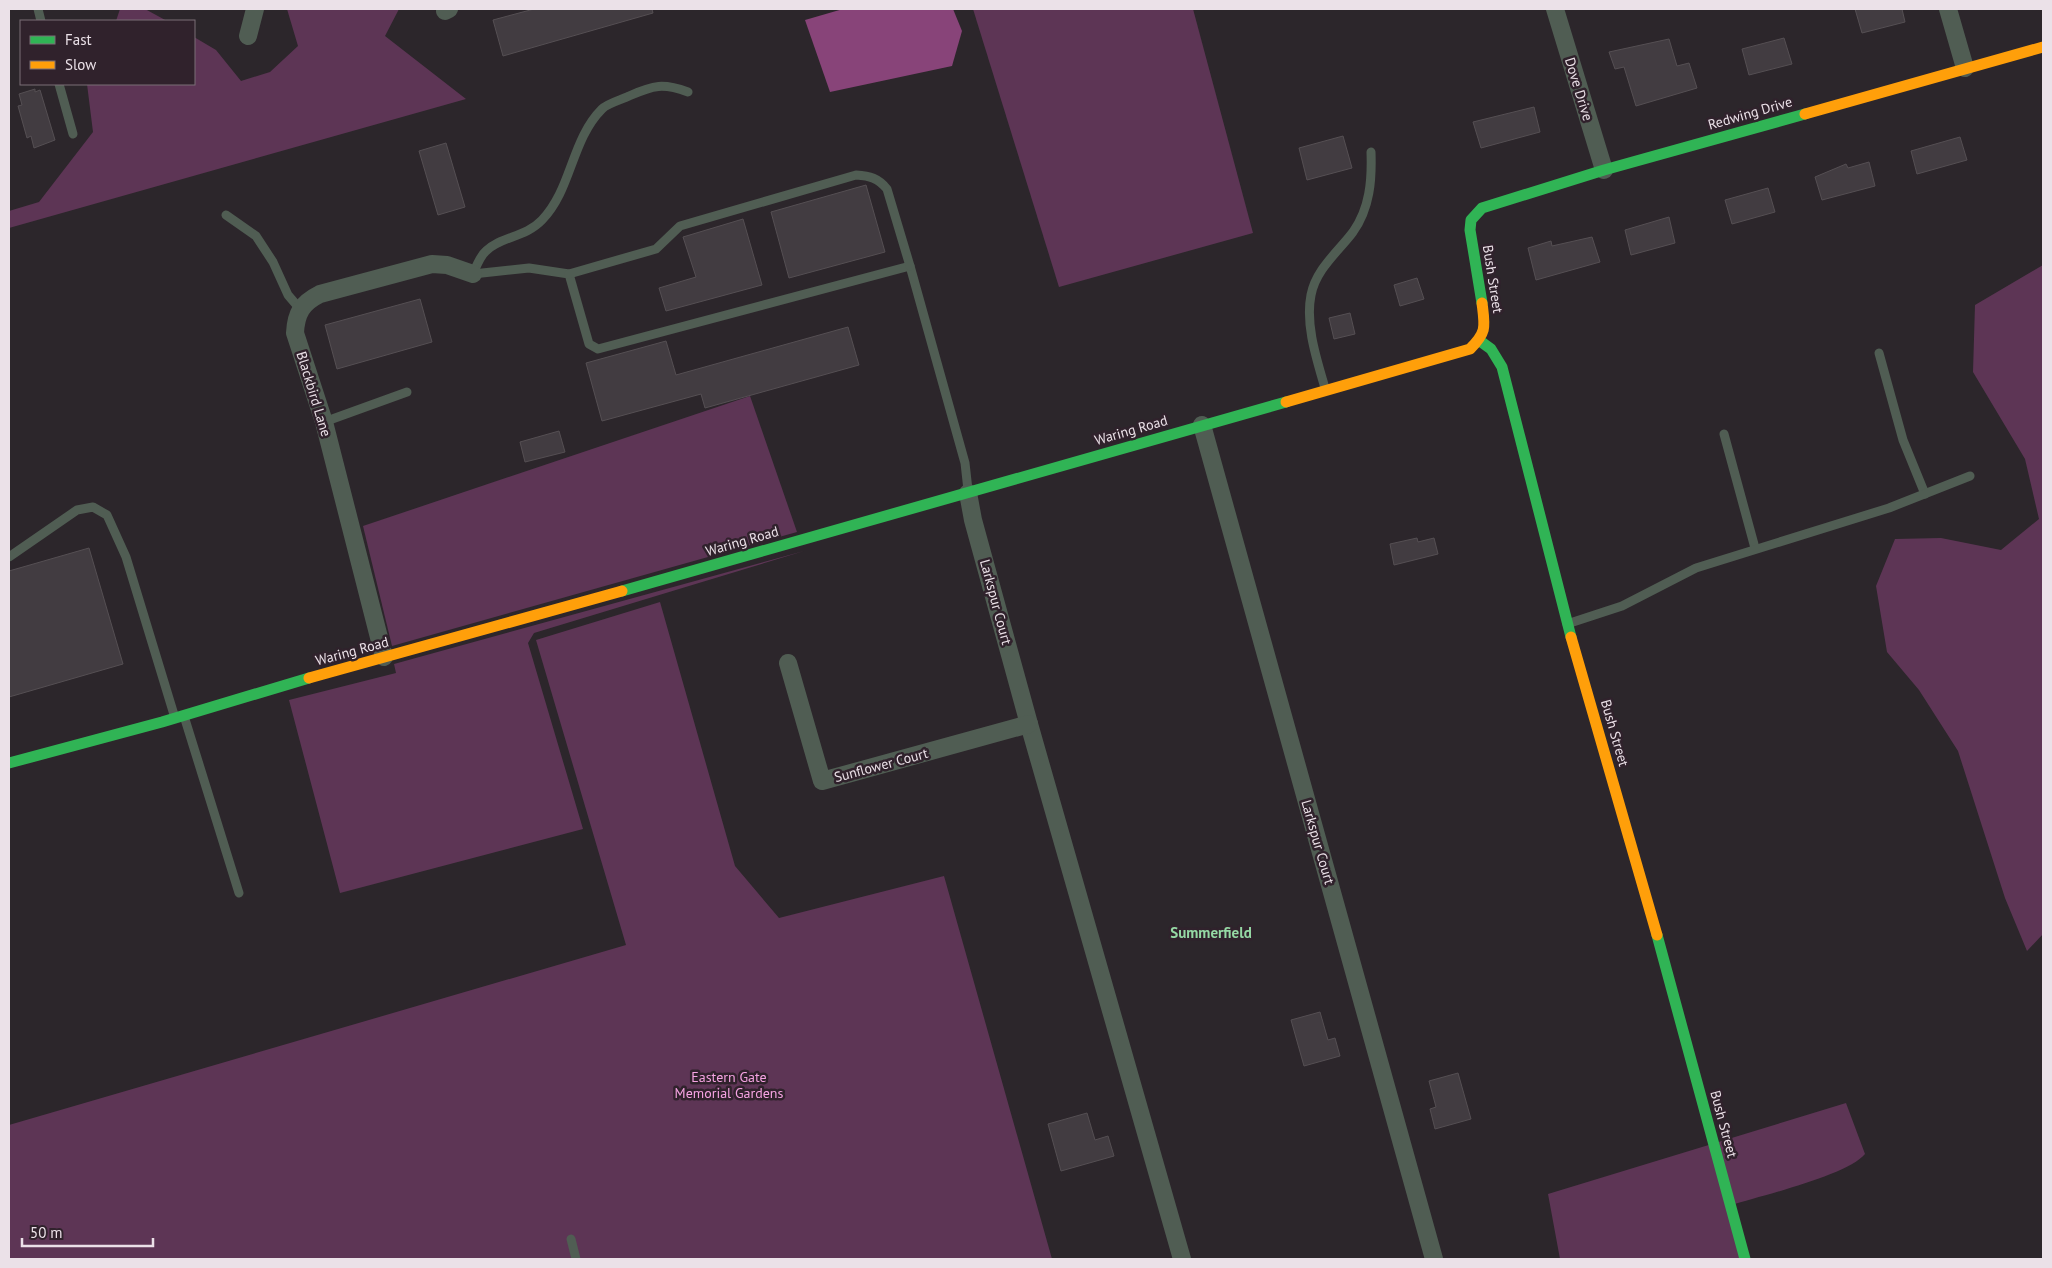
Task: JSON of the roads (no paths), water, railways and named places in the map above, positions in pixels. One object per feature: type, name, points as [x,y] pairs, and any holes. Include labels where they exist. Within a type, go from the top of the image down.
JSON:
[{"type":"street","points":[[248,36],[255,9]]},
{"type":"street","name":"Dove Drive","points":[[1555,9],[1604,170]]},
{"type":"street","points":[[1948,9],[1965,68]]},
{"type":"street","name":"Redwing Drive","points":[[1471,220],[1482,208],[1604,170],[2043,46]]},
{"type":"street","name":"Bush Street","points":[[1471,220],[1485,325],[1480,341],[1491,349],[1502,367],[1567,624],[1644,885],[1745,1259]]},
{"type":"street","points":[[300,309],[309,300],[320,294],[432,264],[447,265],[473,274]]},
{"type":"street","name":"Blackbird Lane","points":[[300,309],[296,320],[295,333],[324,422],[384,657]]},
{"type":"street","name":"Waring Road","points":[[9,763],[179,717],[384,657],[968,493],[1325,388],[1470,349],[1480,341]]},
{"type":"street","name":"Larkspur Court","points":[[1202,425],[1434,1259]]},
{"type":"street","name":"Larkspur Court","points":[[968,493],[973,520],[1029,724],[1182,1259]]},
{"type":"street","name":"Sunflower Court","points":[[788,663],[822,781],[1029,724]]},
{"type":"lane","points":[[59,85],[73,134]]},
{"type":"lane","points":[[473,274],[485,251],[499,243],[528,232],[543,219],[561,193],[580,142],[603,108],[641,91],[667,85],[688,92]]},
{"type":"lane","points":[[1325,388],[1313,338],[1310,311],[1311,294],[1317,278],[1359,222],[1372,179],[1370,152]]},
{"type":"lane","points":[[473,274],[529,268],[569,274],[656,249],[680,226],[856,175],[869,176],[879,180],[887,189],[910,266],[965,463],[968,493]]},
{"type":"lane","points":[[226,215],[256,236],[273,262],[280,282],[300,309]]},
{"type":"lane","points":[[569,274],[589,344],[598,349],[910,266]]},
{"type":"lane","points":[[1879,353],[1903,440],[1925,494]]},
{"type":"lane","points":[[324,422],[408,392]]},
{"type":"lane","points":[[1724,434],[1755,548]]},
{"type":"lane","points":[[1567,624],[1622,606],[1680,575],[1755,548],[1889,508],[1970,476]]},
{"type":"lane","points":[[9,557],[77,510],[93,507],[107,515],[126,556],[239,893]]},
{"type":"lane","points":[[571,1239],[576,1259]]},
{"type":"district","name":"Summerfield","points":[[1211,932]]},
{"type":"park label","name":"Eastern Gate Memorial Gardens","points":[[729,1086]]}]
